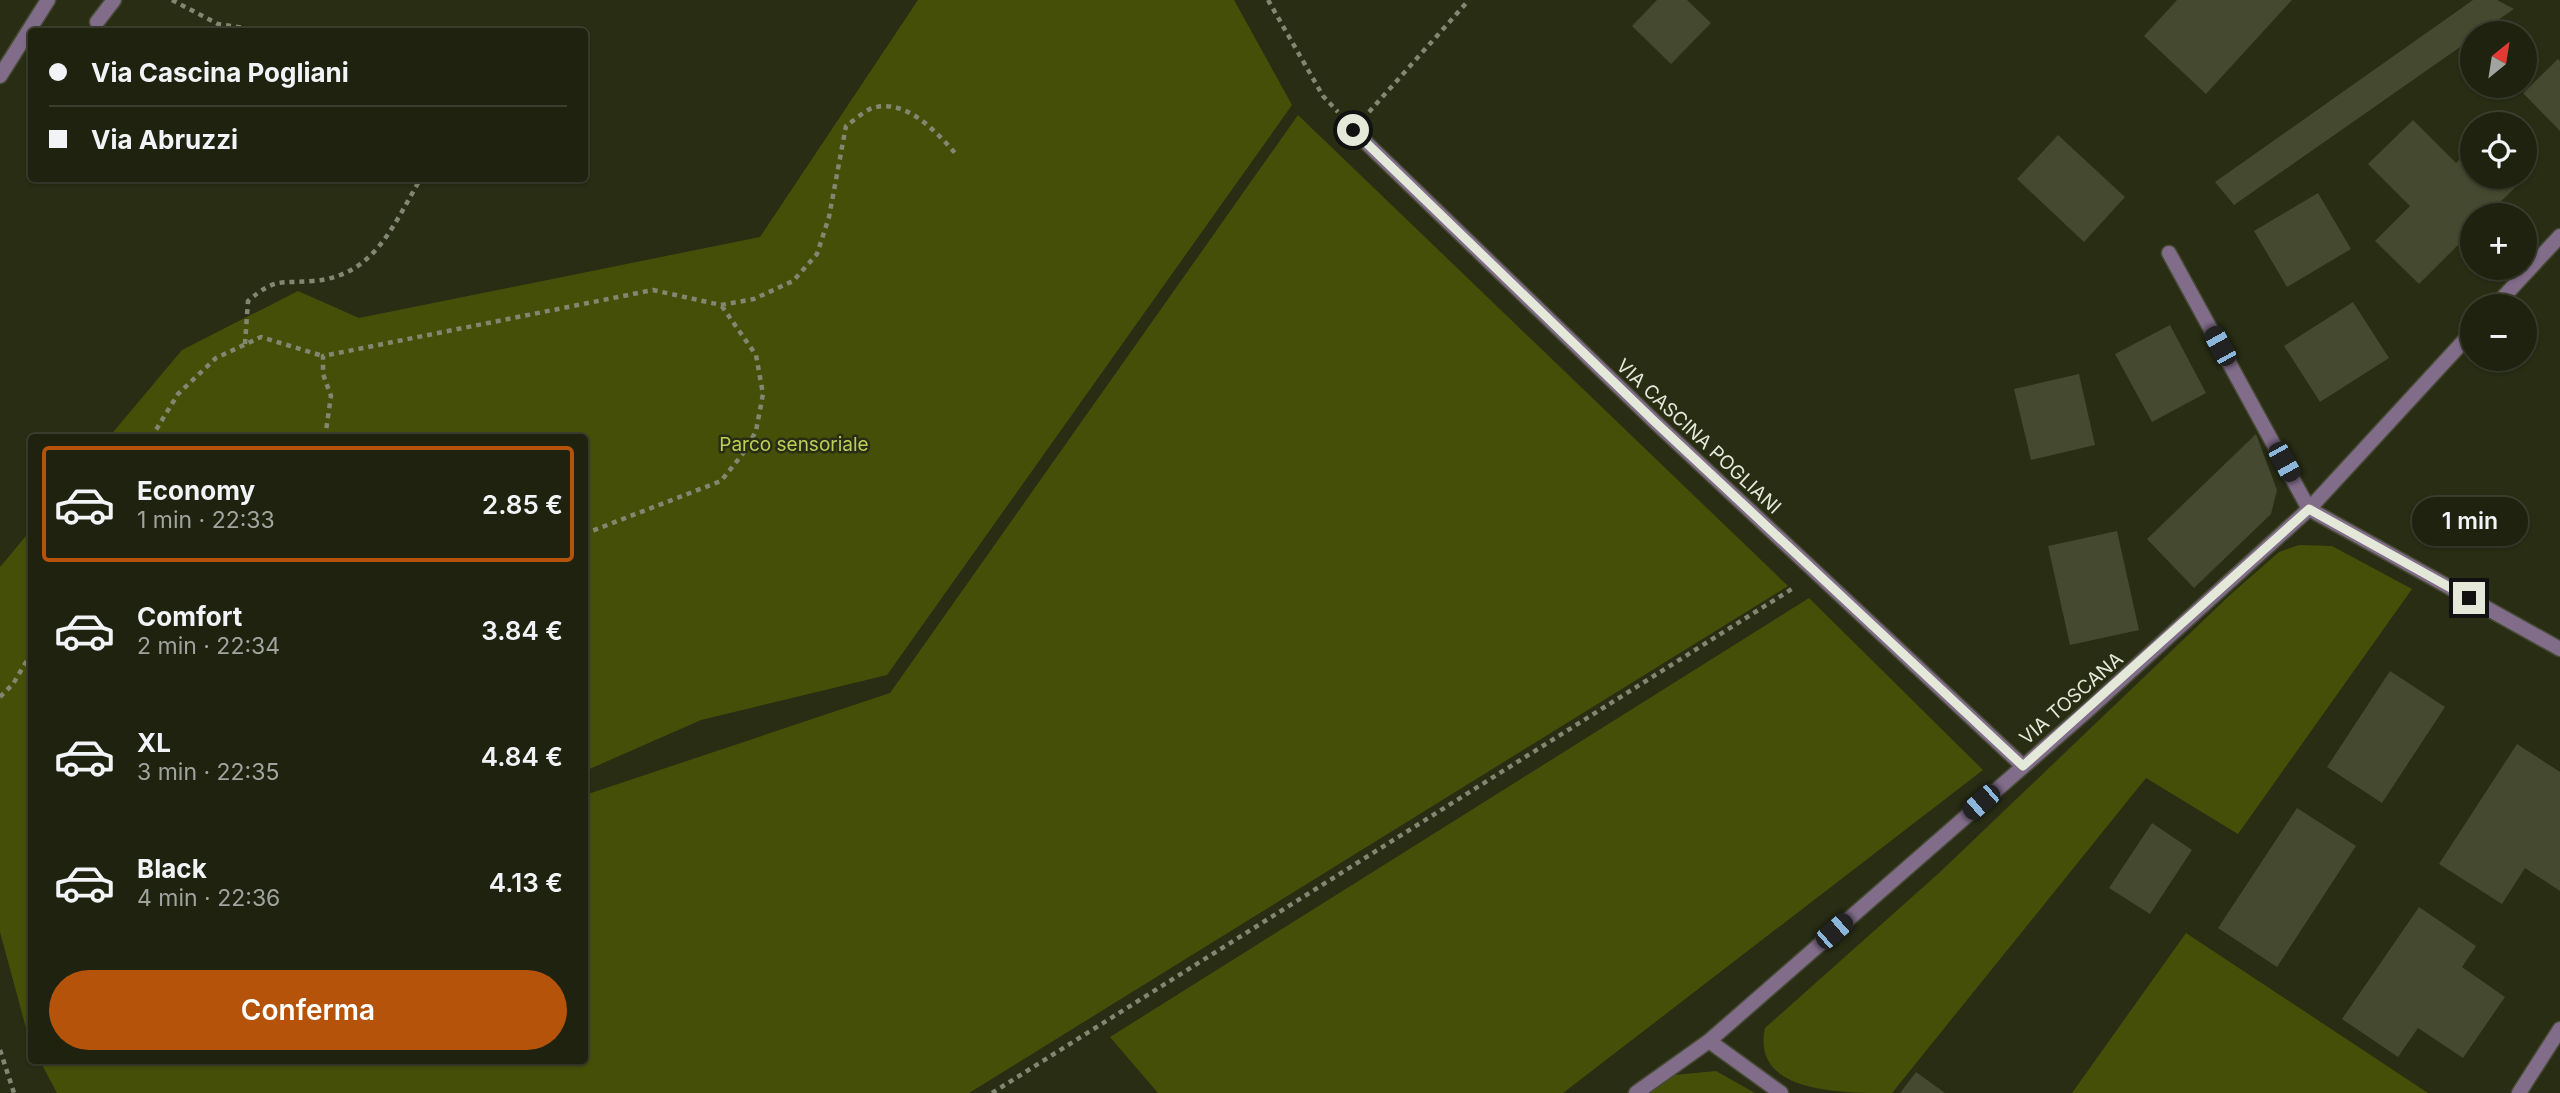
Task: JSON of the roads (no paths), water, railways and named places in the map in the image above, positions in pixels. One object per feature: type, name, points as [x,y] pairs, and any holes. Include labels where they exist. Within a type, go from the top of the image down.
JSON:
[{"type":"street","points":[[30,28],[48,0]]},
{"type":"street","points":[[97,22],[114,0]]},
{"type":"street","points":[[0,76],[28,32]]},
{"type":"street","name":"VIA CASCINA POGLIANI","points":[[1353,130],[1654,421],[2023,766]]},
{"type":"street","points":[[2506,294],[2560,236]]},
{"type":"street","points":[[2169,253],[2309,509],[2560,649]]},
{"type":"street","name":"VIA TOSCANA","points":[[1636,1093],[1709,1041],[2023,766],[2309,509],[2460,345]]},
{"type":"street","points":[[2519,1093],[2560,1029]]},
{"type":"street","points":[[1709,1041],[1781,1093]]},
{"type":"park label","name":"Parco sensoriale","points":[[794,444]]}]
